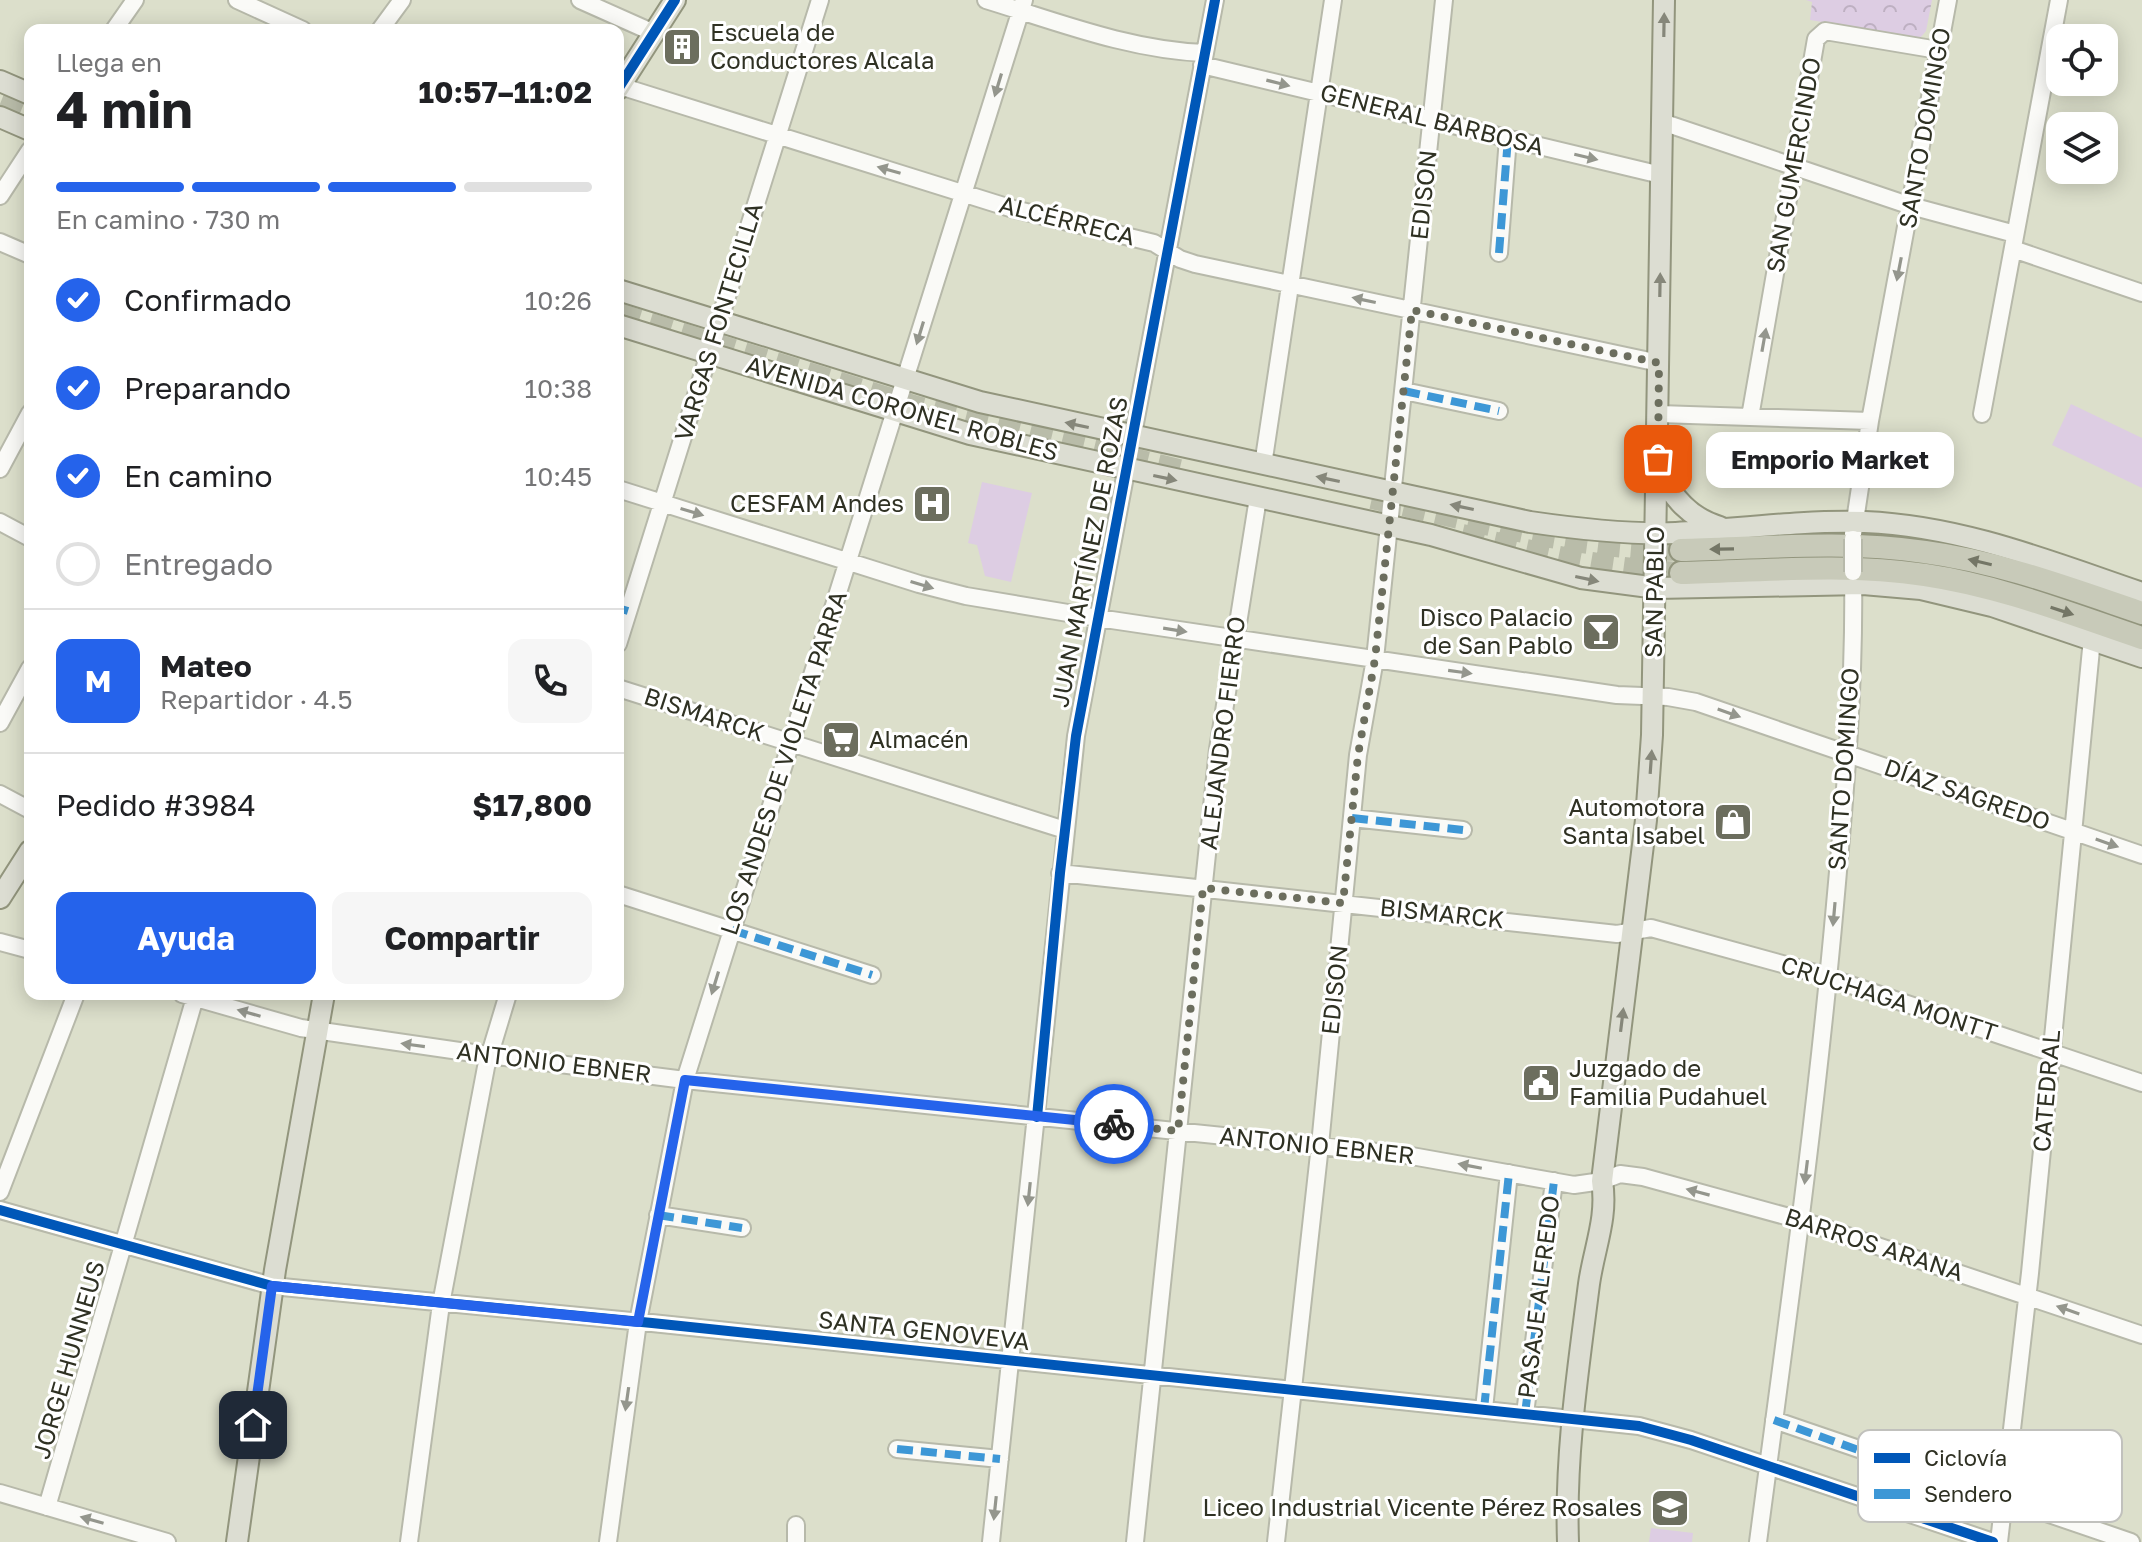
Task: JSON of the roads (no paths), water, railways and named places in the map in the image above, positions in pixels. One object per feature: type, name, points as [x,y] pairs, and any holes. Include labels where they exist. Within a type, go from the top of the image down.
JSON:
[{"type":"highway","points":[[1681,550],[1869,546],[1925,552],[2001,567],[2142,613]]},
{"type":"highway","points":[[1681,573],[1849,569],[1926,575],[2006,593],[2142,638]]},
{"type":"main road","points":[[624,79],[675,0]]},
{"type":"main road","name":"SAN PABLO","points":[[1568,1542],[1567,1477],[1571,1419],[1593,1255],[1589,1235],[1591,1213],[1602,1181],[1649,792],[1657,588],[1664,0]]},
{"type":"main road","points":[[0,81],[24,91]]},
{"type":"main road","points":[[0,117],[24,127]]},
{"type":"main road","name":"AVENIDA CORONEL ROBLES","points":[[624,292],[905,380],[1029,414],[1530,522],[1656,533],[1728,529],[1853,531],[1907,525],[1975,538],[2142,593]]},
{"type":"main road","name":"AVENIDA CORONEL ROBLES","points":[[624,327],[895,412],[1003,442],[1457,541],[1581,578],[1657,588],[1853,578],[1967,599],[2142,657]]},
{"type":"main road","points":[[1658,470],[1689,513],[1728,529]]},
{"type":"main road","points":[[0,898],[24,860]]},
{"type":"main road","points":[[237,1542],[272,1286],[323,1000]]},
{"type":"street","points":[[118,24],[135,0]]},
{"type":"street","points":[[237,0],[290,24]]},
{"type":"street","points":[[384,24],[402,0]]},
{"type":"street","points":[[580,0],[654,33]]},
{"type":"street","name":"VARGAS FONTECILLA","points":[[624,607],[662,503],[820,0]]},
{"type":"street","name":"GENERAL BARBOSA","points":[[986,0],[1023,5],[1133,44],[1204,59],[1319,93],[1661,175]]},
{"type":"street","name":"JUAN MARTÍNEZ DE ROZAS","points":[[991,1542],[1076,736],[1215,0]]},
{"type":"street","points":[[1263,465],[1333,0]]},
{"type":"street","name":"EDISON","points":[[1276,1542],[1352,818],[1363,719],[1375,659],[1444,0]]},
{"type":"street","name":"SANTO DOMINGO","points":[[1758,1542],[1828,978],[1848,754],[1853,531],[1870,421],[1948,0]]},
{"type":"street","points":[[1982,414],[2059,0]]},
{"type":"street","name":"LOS ANDES DE VIOLETA PARRA","points":[[608,1542],[638,1322],[685,1080],[1023,5]]},
{"type":"street","name":"SAN GUMERCINDO","points":[[1750,417],[1816,39],[1825,31],[1938,50]]},
{"type":"street","name":"ALCÉRRECA","points":[[624,89],[1036,215],[1154,243],[1195,264],[1659,363]]},
{"type":"street","points":[[1662,122],[2014,241],[2142,293]]},
{"type":"street","points":[[1499,253],[1508,138]]},
{"type":"street","points":[[0,196],[24,159]]},
{"type":"street","points":[[0,242],[24,252]]},
{"type":"street","points":[[1404,391],[1499,411]]},
{"type":"street","points":[[1659,414],[1870,421]]},
{"type":"street","points":[[0,469],[24,424]]},
{"type":"street","name":"DÍAZ SAGREDO","points":[[624,491],[966,596],[1617,695],[1696,702],[2142,855]]},
{"type":"street","name":"ALEJANDRO FIERRO","points":[[1135,1542],[1218,749],[1233,639],[1258,498]]},
{"type":"street","points":[[0,522],[24,535]]},
{"type":"street","name":"CATEDRAL","points":[[2012,1430],[2092,639]]},
{"type":"street","points":[[0,723],[24,679]]},
{"type":"street","name":"BISMARCK","points":[[624,690],[1065,830]]},
{"type":"street","points":[[0,794],[24,807]]},
{"type":"street","points":[[1352,818],[1463,830]]},
{"type":"street","name":"BISMARCK","points":[[1060,873],[1617,934],[1633,931]]},
{"type":"street","points":[[624,896],[872,975]]},
{"type":"street","name":"CRUCHAGA MONTT","points":[[1633,931],[1645,928],[1657,930],[1828,978],[2142,1083]]},
{"type":"street","points":[[0,942],[24,948]]},
{"type":"street","points":[[0,1192],[74,1000]]},
{"type":"street","name":"JORGE HUNNEUS","points":[[47,1507],[190,1000]]},
{"type":"street","name":"ANTONIO EBNER","points":[[208,1000],[316,1031],[489,1055],[685,1080],[1406,1155],[1574,1185],[1602,1181]]},
{"type":"street","points":[[409,1542],[441,1304],[489,1055],[506,1000]]},
{"type":"street","points":[[1484,1409],[1509,1173]]},
{"type":"street","name":"BARROS ARANA","points":[[1602,1181],[1620,1174],[1636,1175],[1800,1220],[2142,1335]]},
{"type":"street","name":"PASAJE ALFREDO","points":[[1525,1414],[1554,1181]]},
{"type":"street","name":"SANTA GENOVEVA","points":[[0,1210],[272,1286],[1293,1389],[1655,1430],[1858,1496]]},
{"type":"street","points":[[658,1215],[742,1228]]},
{"type":"street","points":[[1774,1420],[1858,1449]]},
{"type":"street","points":[[897,1449],[1000,1459]]},
{"type":"street","points":[[0,1493],[167,1542]]},
{"type":"street","name":"SANTA GENOVEVA","points":[[1934,1522],[1993,1542]]},
{"type":"street","name":"CATEDRAL","points":[[1999,1542],[2001,1522]]},
{"type":"street","points":[[2071,1522],[2131,1542]]},
{"type":"tunnel","points":[[0,104],[24,114]]},
{"type":"tunnel","points":[[624,316],[917,407],[1183,471]]},
{"type":"tunnel","points":[[1372,498],[1564,539],[1602,545],[1681,550]]},
{"type":"tunnel","points":[[1462,535],[1598,564],[1681,573]]},
{"type":"place","name":"Escuela de Conductores Alcala","points":[[682,47]]},
{"type":"place","name":"Emporio Market","points":[[1658,459]]},
{"type":"place","name":"CESFAM Andes","points":[[932,504]]},
{"type":"place","name":"Disco Palacio de San Pablo","points":[[1601,632]]},
{"type":"place","name":"Almacén","points":[[841,740]]},
{"type":"place","name":"Automotora Santa Isabel","points":[[1733,822]]},
{"type":"place","name":"Juzgado de Familia Pudahuel","points":[[1541,1083]]},
{"type":"place","name":"Liceo Industrial Vicente Pérez Rosales","points":[[1670,1508]]}]
